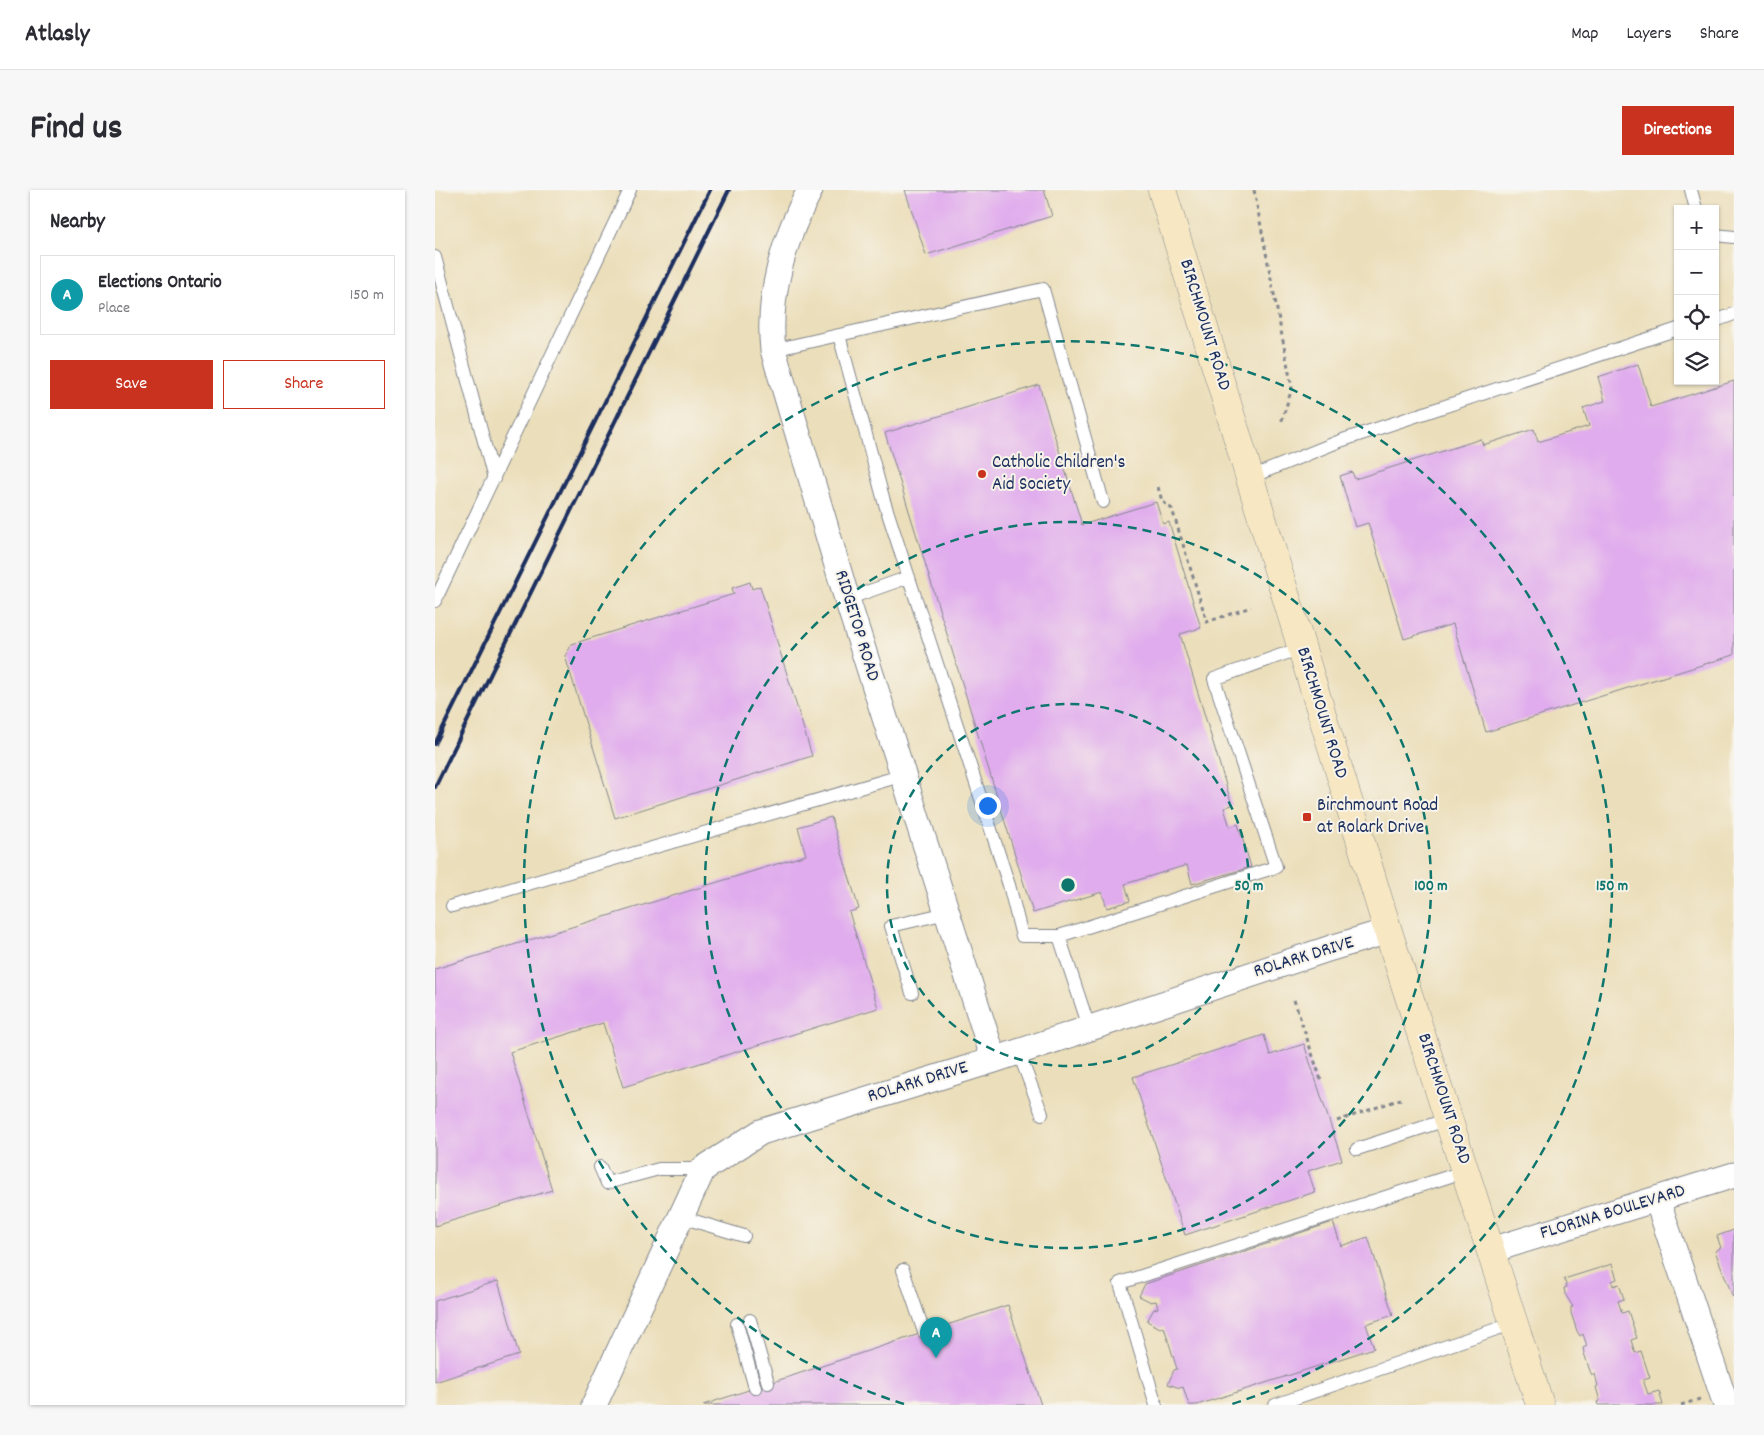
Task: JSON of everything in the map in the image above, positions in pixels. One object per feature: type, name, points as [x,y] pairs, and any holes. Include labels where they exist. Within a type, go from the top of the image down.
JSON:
[{"type":"main road","name":"BIRCHMOUNT ROAD","points":[[1162,190],[1251,477],[1388,932],[1492,1250],[1540,1405]]},
{"type":"street","name":"RIDGETOP ROAD","points":[[809,190],[787,241],[778,274],[773,310],[773,350],[847,599],[994,1060]]},
{"type":"street","name":"ROLARK DRIVE","points":[[703,1169],[761,1132],[994,1060],[1331,948],[1388,932]]},
{"type":"street","points":[[594,1405],[703,1169]]},
{"type":"street","name":"FLORINA BOULEVARD","points":[[1492,1250],[1734,1175]]},
{"type":"street","points":[[1657,1199],[1726,1405]]},
{"type":"lane","points":[[435,601],[630,190]]},
{"type":"lane","points":[[1691,190],[1695,205]]},
{"type":"lane","points":[[1719,235],[1734,237]]},
{"type":"lane","points":[[435,257],[494,479]]},
{"type":"lane","points":[[773,350],[1043,289],[1103,502]]},
{"type":"lane","points":[[1719,320],[1734,314]]},
{"type":"lane","points":[[1251,477],[1340,442],[1674,331]]},
{"type":"lane","points":[[839,335],[884,501],[1009,885],[1022,936],[1059,936],[1276,867],[1214,679],[1301,648]]},
{"type":"lane","points":[[847,599],[909,577]]},
{"type":"lane","points":[[452,906],[904,775]]},
{"type":"lane","points":[[911,993],[891,926],[947,913]]},
{"type":"lane","points":[[1059,936],[1089,1028]]},
{"type":"lane","points":[[1018,1051],[1042,1114]]},
{"type":"lane","points":[[1357,1149],[1449,1119]]},
{"type":"lane","points":[[600,1167],[607,1183],[659,1170],[703,1169]]},
{"type":"lane","points":[[1156,1405],[1120,1283],[1466,1171]]},
{"type":"lane","points":[[681,1217],[744,1236]]},
{"type":"lane","points":[[903,1270],[923,1332]]},
{"type":"lane","points":[[751,1320],[768,1383]]},
{"type":"lane","points":[[1275,1405],[1515,1323]]},
{"type":"lane","points":[[737,1324],[755,1388]]},
{"type":"path","points":[[1255,190],[1292,388],[1281,422]]},
{"type":"path","points":[[1158,487],[1162,501],[1172,509],[1207,622],[1251,607]]},
{"type":"path","points":[[1294,1000],[1322,1083]]},
{"type":"path","points":[[1337,1122],[1401,1099]]},
{"type":"building","points":[[905,190],[1044,190],[1052,216],[926,255]]},
{"type":"building","points":[[1638,364],[1651,407],[1734,381],[1734,655],[1486,732],[1453,624],[1404,639],[1368,523],[1355,527],[1340,476],[1352,472],[1355,479],[1481,439],[1483,445],[1534,429],[1538,442],[1589,426],[1583,408],[1605,401],[1598,377]]},
{"type":"building","points":[[1039,385],[1082,525],[1156,502],[1163,524],[1169,522],[1201,628],[1180,634],[1232,805],[1224,808],[1230,827],[1238,824],[1251,867],[1192,884],[1187,865],[1125,884],[1130,901],[1107,908],[1102,892],[1033,913],[885,433]]},
{"type":"building","points":[[750,582],[752,589],[760,586],[812,756],[615,818],[565,656],[572,644],[734,594],[732,588]]},
{"type":"building","points":[[831,817],[859,909],[849,912],[878,1008],[623,1087],[603,1023],[510,1052],[552,1190],[435,1226],[435,969],[806,855],[798,827]]},
{"type":"building","points":[[1264,1035],[1270,1055],[1304,1044],[1342,1160],[1308,1171],[1315,1192],[1185,1235],[1133,1077]]},
{"type":"building","points":[[1333,1222],[1341,1246],[1368,1237],[1393,1315],[1366,1324],[1374,1348],[1197,1405],[1189,1405],[1183,1387],[1180,1388],[1168,1384],[1174,1370],[1177,1369],[1164,1327],[1160,1328],[1147,1321],[1154,1309],[1158,1308],[1156,1301],[1151,1302],[1139,1296],[1145,1284]]},
{"type":"building","points":[[1734,1230],[1733,1297],[1715,1251],[1721,1248],[1717,1236]]},
{"type":"building","points":[[1612,1264],[1617,1279],[1612,1281],[1613,1286],[1619,1284],[1624,1299],[1618,1301],[1622,1313],[1628,1311],[1637,1338],[1631,1340],[1635,1353],[1641,1351],[1650,1378],[1643,1380],[1648,1394],[1659,1391],[1663,1405],[1598,1405],[1597,1402],[1600,1401],[1595,1374],[1592,1375],[1584,1353],[1583,1348],[1587,1346],[1583,1334],[1580,1336],[1577,1331],[1571,1313],[1571,1307],[1573,1307],[1565,1294],[1564,1288],[1567,1287],[1564,1279]]},
{"type":"building","points":[[498,1281],[519,1355],[435,1382],[435,1301]]},
{"type":"building","points":[[1008,1305],[1041,1405],[703,1405]]},
{"type":"railway","points":[[435,744],[710,190]]},
{"type":"railway","points":[[435,787],[729,190]]},
{"type":"place","name":"Catholic Children's Aid Society","points":[[982,474]]},
{"type":"place","name":"Birchmount Road at Rolark Drive","points":[[1307,817]]},
{"type":"place","name":"Elections Ontario","points":[[936,1358]]}]
